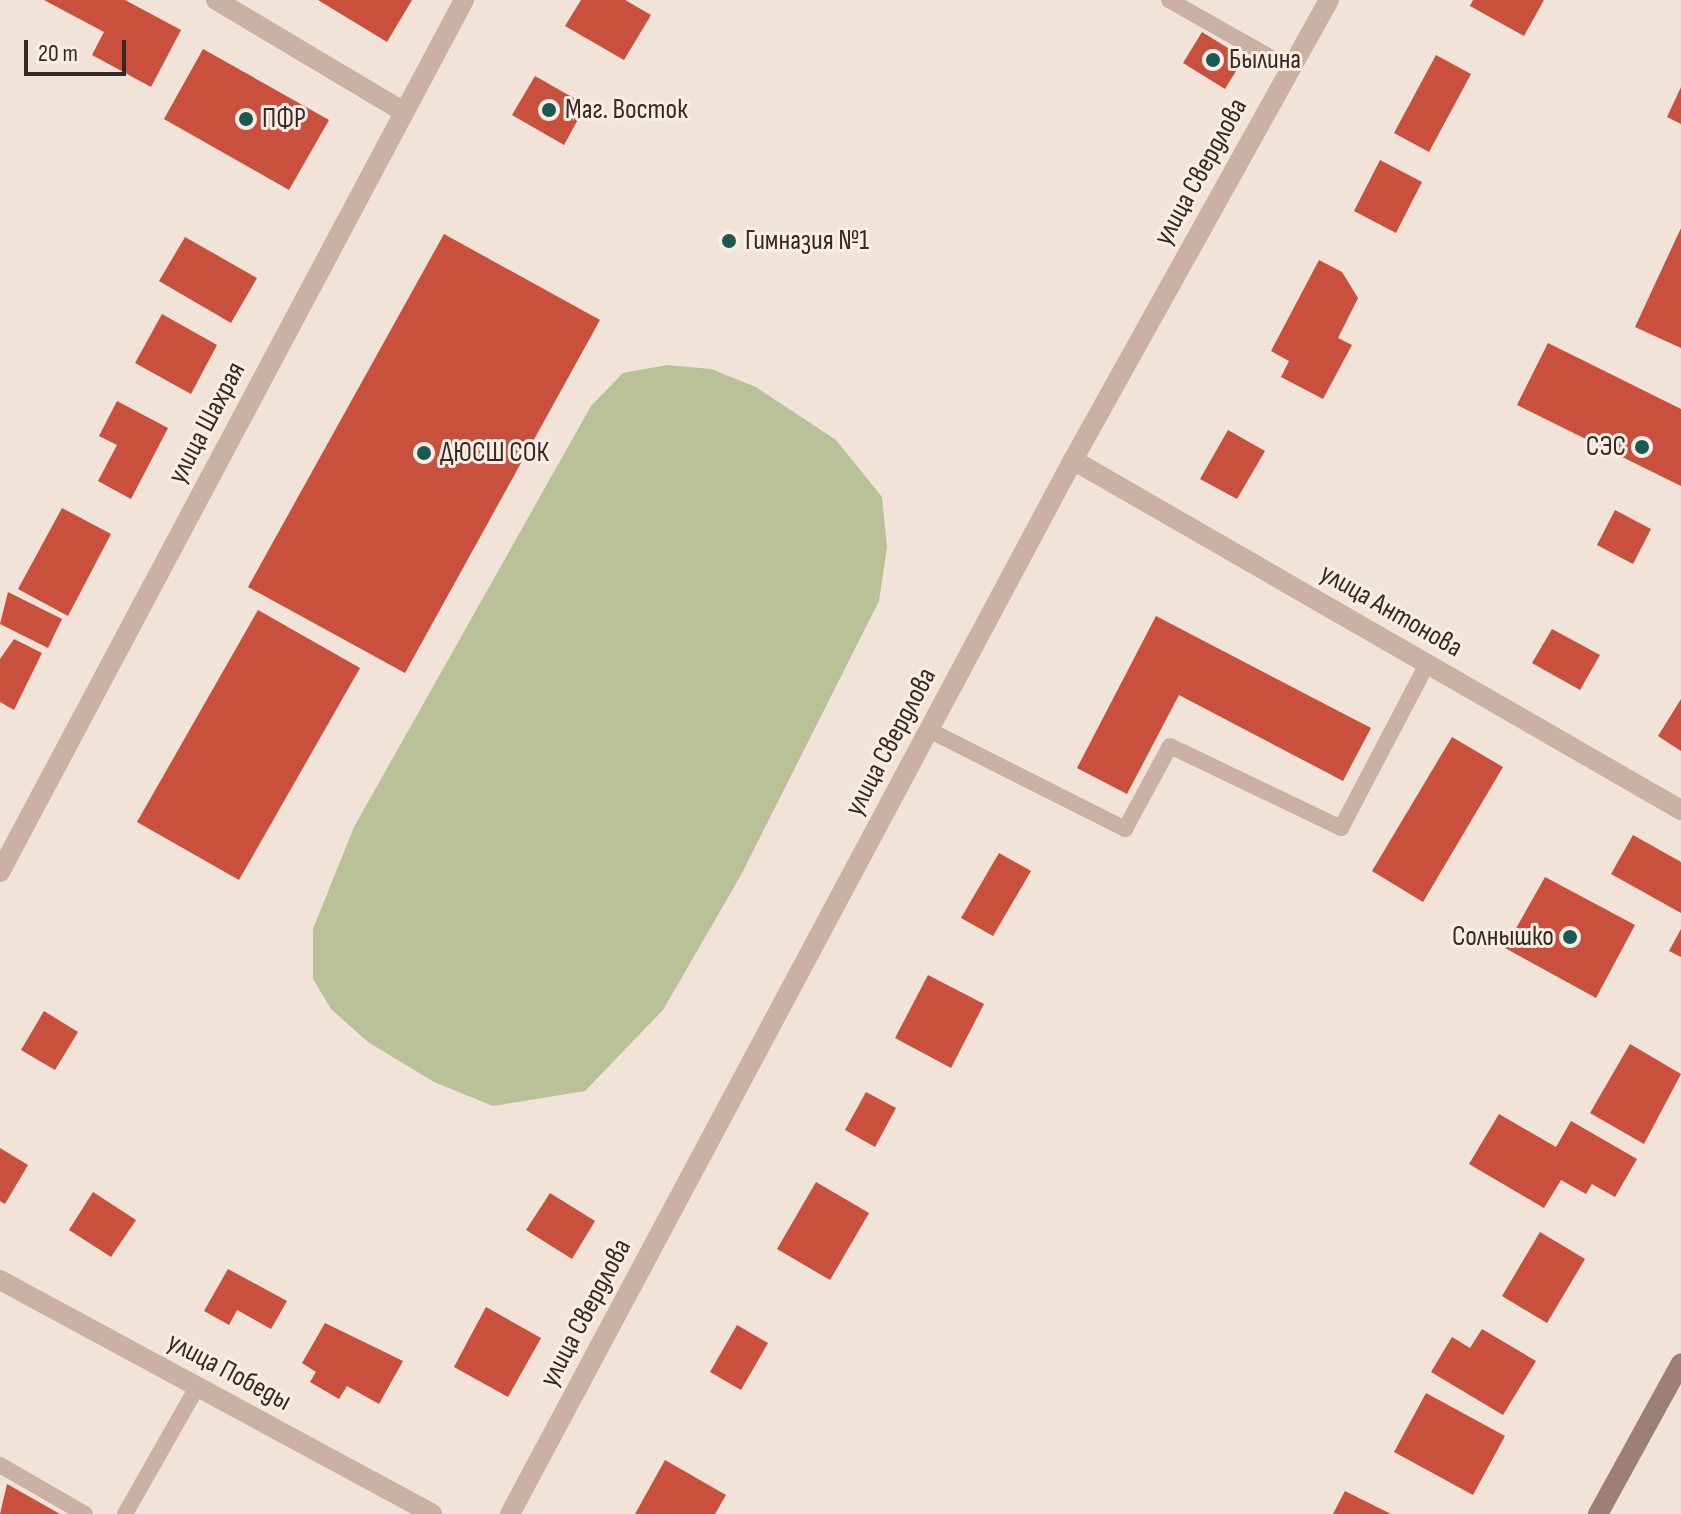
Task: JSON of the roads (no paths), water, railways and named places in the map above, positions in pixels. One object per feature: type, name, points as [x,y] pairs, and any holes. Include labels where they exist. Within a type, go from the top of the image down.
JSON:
[{"type":"main road","points":[[1598,1514],[1681,1363]]},
{"type":"street","points":[[216,0],[404,112]]},
{"type":"street","name":"улица Шахрая","points":[[0,872],[464,0]]},
{"type":"street","name":"улица Свердлова","points":[[510,1514],[1073,460],[1329,0]]},
{"type":"street","name":"улица Антонова","points":[[1073,460],[1681,810]]},
{"type":"street","name":"улица Победы","points":[[0,1280],[432,1514]]},
{"type":"lane","points":[[1169,0],[1291,69]]},
{"type":"lane","points":[[929,730],[1125,829],[1170,746],[1341,828],[1427,664]]},
{"type":"lane","points":[[125,1514],[197,1387]]},
{"type":"lane","points":[[0,1465],[85,1514]]},
{"type":"place","name":"Былина","points":[[1213,60]]},
{"type":"place","name":"Маг. Восток","points":[[549,110]]},
{"type":"place","name":"ПФР","points":[[246,119]]},
{"type":"place","name":"Гимназия №1","points":[[729,241]]},
{"type":"place","name":"СЭС","points":[[1642,447]]},
{"type":"place","name":"ДЮСШ СОК","points":[[424,453]]},
{"type":"place","name":"Солнышко","points":[[1570,937]]}]
